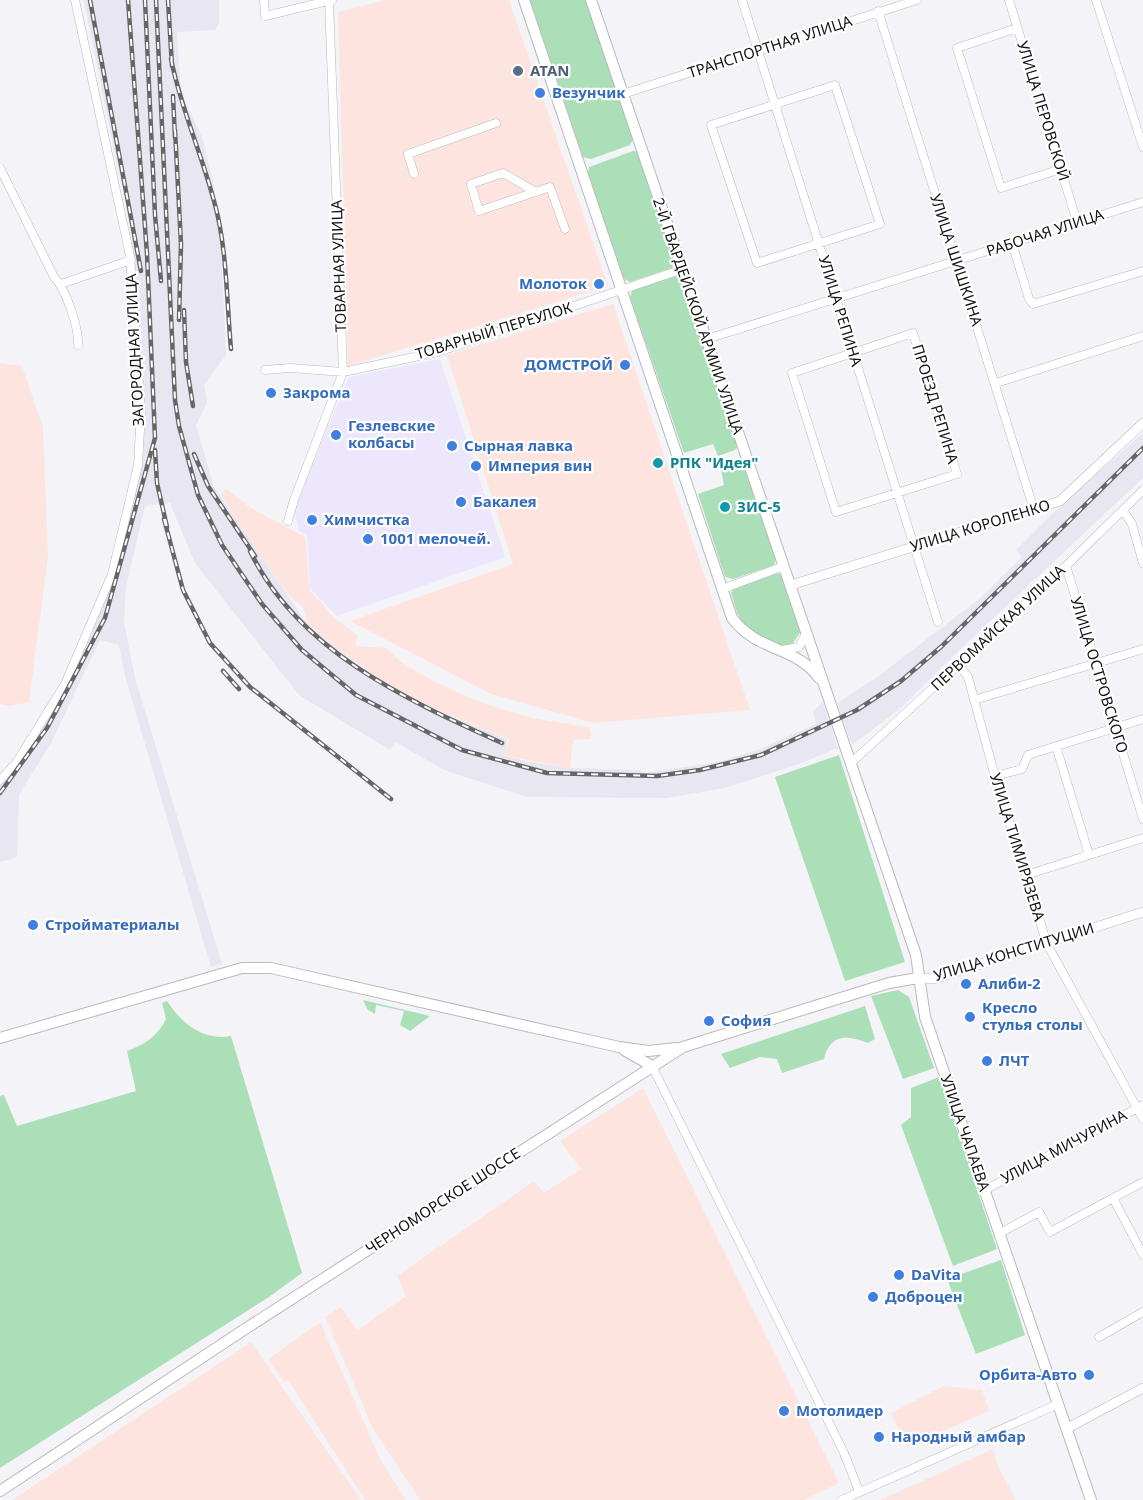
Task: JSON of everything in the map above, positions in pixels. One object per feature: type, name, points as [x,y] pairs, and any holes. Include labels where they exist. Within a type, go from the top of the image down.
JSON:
[{"type":"main road","points":[[524,0],[732,618],[741,630],[754,640],[799,659],[812,668],[826,688]]},
{"type":"main road","name":"2-Й ГВАРДЕЙСКОЙ АРМИИ УЛИЦА","points":[[591,0],[826,688]]},
{"type":"main road","name":"УЛИЦА ЧАПАЕВА","points":[[826,688],[916,955],[925,1017],[1091,1500]]},
{"type":"main road","points":[[889,983],[904,976],[912,964],[905,924]]},
{"type":"main road","points":[[0,1038],[242,969],[271,968],[619,1047],[648,1051],[683,1047]]},
{"type":"main road","name":"ЧЕРНОМОРСКОЕ ШОССЕ","points":[[0,1491],[683,1047],[889,983],[918,978]]},
{"type":"main road","points":[[619,1047],[652,1066]]},
{"type":"street","name":"ЗАГОРОДНАЯ УЛИЦА","points":[[0,780],[16,763],[65,684],[112,574],[138,465],[141,408],[131,260],[116,180],[93,90],[75,0]]},
{"type":"street","points":[[264,0],[265,16],[331,1]]},
{"type":"street","name":"УЛИЦА РЕПИНА","points":[[742,0],[938,622]]},
{"type":"street","name":"ТРАНСПОРТНАЯ УЛИЦА","points":[[623,94],[917,0]]},
{"type":"street","name":"УЛИЦА ПЕРОВСКОЙ","points":[[1009,0],[1077,222]]},
{"type":"street","points":[[1096,0],[1143,147]]},
{"type":"street","name":"ТОВАРНАЯ УЛИЦА","points":[[288,521],[343,372],[331,1]]},
{"type":"street","name":"УЛИЦА ШИШКИНА","points":[[878,11],[1034,510]]},
{"type":"street","points":[[1017,28],[957,48],[1001,188],[1061,169]]},
{"type":"street","points":[[835,85],[880,224],[819,244],[757,264],[711,125],[835,85]]},
{"type":"street","points":[[414,174],[408,154],[496,123]]},
{"type":"street","points":[[0,168],[54,277],[61,284],[79,332],[78,345]]},
{"type":"street","points":[[536,192],[503,173],[471,184],[479,211],[536,192],[550,187],[565,229]]},
{"type":"street","name":"РАБОЧАЯ УЛИЦА","points":[[707,339],[1143,202]]},
{"type":"street","points":[[1012,243],[1029,299],[1033,304],[1143,271]]},
{"type":"street","points":[[61,284],[131,260]]},
{"type":"street","name":"ТОВАРНЫЙ ПЕРЕУЛОК","points":[[266,370],[290,368],[343,372],[438,352],[682,269]]},
{"type":"street","name":"ПРОЕЗД РЕПИНА","points":[[913,333],[957,474],[836,512],[792,373],[853,352],[913,333]]},
{"type":"street","points":[[996,383],[1143,336]]},
{"type":"street","name":"УЛИЦА КОРОЛЕНКО","points":[[791,585],[1060,501],[1143,423]]},
{"type":"street","name":"ПЕРВОМАЙСКАЯ УЛИЦА","points":[[851,764],[1066,566],[1143,490]]},
{"type":"street","points":[[1123,510],[1132,524],[1143,563]]},
{"type":"street","points":[[722,589],[784,566]]},
{"type":"street","name":"УЛИЦА ОСТРОВСКОГО","points":[[1066,566],[1143,819]]},
{"type":"street","points":[[778,650],[799,647],[807,632]]},
{"type":"street","points":[[974,700],[1143,649]]},
{"type":"street","name":"УЛИЦА ТИМИРЯЗЕВА","points":[[959,665],[968,677],[995,776],[1047,944],[1140,1106],[1143,1119]]},
{"type":"street","points":[[995,776],[1022,769],[1028,755],[1143,719]]},
{"type":"street","points":[[1056,746],[1089,855]]},
{"type":"street","points":[[1026,875],[1143,838]]},
{"type":"street","name":"УЛИЦА КОНСТИТУЦИИ","points":[[918,978],[934,978],[1143,912]]},
{"type":"street","points":[[652,1066],[844,1453],[860,1491]]},
{"type":"street","name":"УЛИЦА МИЧУРИНА","points":[[985,1190],[1140,1106]]},
{"type":"street","points":[[999,1233],[1040,1212],[1050,1232],[1143,1182]]},
{"type":"street","points":[[1113,1198],[1143,1255]]},
{"type":"street","points":[[1099,1336],[1143,1312]]},
{"type":"street","points":[[1066,1429],[1143,1388]]},
{"type":"street","points":[[842,1500],[1058,1404]]},
{"type":"shaded area","points":[[84,0],[219,0],[219,23],[215,30],[177,32],[181,93],[202,137],[214,186],[221,248],[226,355],[204,385],[207,403],[196,425],[214,487],[308,625],[362,669],[423,705],[507,739],[505,756],[526,761],[570,768],[640,770],[643,773],[719,762],[760,749],[816,724],[813,711],[823,702],[838,748],[799,764],[725,788],[666,798],[527,797],[444,770],[395,742],[390,750],[299,695],[195,563],[170,503],[145,506],[126,587],[124,622],[135,678],[222,964],[211,967],[125,676],[119,645],[100,640],[51,743],[19,795],[17,857],[0,862],[0,785],[47,719],[100,611],[126,532],[143,459],[145,424],[130,211],[117,165]]},
{"type":"shaded area","points":[[385,0],[509,0],[608,286],[348,366],[338,12]]},
{"type":"shaded area","points":[[613,304],[750,710],[594,723],[491,694],[350,621],[513,564],[447,355]]},
{"type":"shaded area","points":[[440,359],[505,557],[337,616],[310,588],[307,536],[299,530],[294,508],[349,377]]},
{"type":"shaded area","points":[[0,363],[22,366],[43,427],[48,557],[29,702],[10,706],[0,704]]},
{"type":"shaded area","points":[[1143,433],[1143,478],[953,656],[901,708],[852,745],[837,703],[876,678],[979,599],[1022,557],[1016,550],[1056,510]]},
{"type":"shaded area","points":[[226,489],[251,508],[305,537],[310,591],[338,621],[358,635],[355,646],[386,648],[401,662],[433,681],[485,704],[532,718],[589,727],[591,739],[573,740],[570,768],[505,756],[509,739],[423,704],[395,689],[344,654],[307,623],[303,607],[291,598],[244,533],[221,495]]},
{"type":"shaded area","points":[[643,1088],[839,1483],[804,1500],[420,1500],[373,1429],[325,1317],[341,1307],[357,1330],[406,1296],[397,1276],[534,1181],[544,1193],[581,1169],[560,1141]]},
{"type":"shaded area","points":[[320,1322],[381,1461],[406,1500],[365,1500],[288,1380],[284,1382],[268,1359]]},
{"type":"shaded area","points":[[251,1342],[361,1500],[12,1500]]},
{"type":"shaded area","points":[[944,1386],[982,1390],[989,1411],[907,1447],[891,1413]]},
{"type":"shaded area","points":[[993,1449],[999,1468],[1016,1500],[880,1500]]},
{"type":"green space","points":[[530,0],[586,0],[633,139],[630,145],[591,159],[583,157]]},
{"type":"green space","points":[[633,151],[638,152],[674,262],[672,268],[630,282],[624,279],[588,173],[589,167]]},
{"type":"green space","points":[[676,276],[680,279],[739,446],[735,450],[718,456],[713,444],[684,453],[630,297],[633,289]]},
{"type":"green space","points":[[739,460],[744,463],[776,559],[774,565],[733,579],[725,577],[698,494],[724,485],[721,469],[724,464]]},
{"type":"green space","points":[[776,572],[783,576],[801,631],[791,646],[771,641],[745,625],[738,614],[731,593],[736,585]]},
{"type":"green space","points":[[839,755],[905,962],[845,981],[775,777]]},
{"type":"green space","points":[[898,990],[909,997],[934,1068],[903,1079],[871,996]]},
{"type":"green space","points":[[363,1000],[430,1016],[410,1031],[400,1025],[404,1011],[376,1005],[375,1014],[368,1010]]},
{"type":"green space","points":[[167,1001],[179,1017],[194,1029],[211,1036],[231,1036],[302,1273],[269,1297],[0,1468],[0,1096],[4,1095],[17,1126],[136,1091],[127,1051],[145,1043],[159,1030],[166,1019],[162,1003]]},
{"type":"green space","points":[[865,1006],[875,1039],[868,1043],[854,1038],[841,1038],[831,1044],[824,1059],[782,1073],[777,1059],[760,1057],[730,1068],[721,1054]]},
{"type":"green space","points":[[939,1077],[997,1249],[953,1266],[901,1125],[911,1117],[911,1088]]},
{"type":"green space","points":[[1001,1260],[1025,1335],[976,1354],[947,1279]]},
{"type":"railway","points":[[90,0],[141,271]]},
{"type":"railway","points":[[0,793],[47,728],[105,618],[155,438],[147,254],[128,0]]},
{"type":"railway","points":[[145,0],[155,215],[161,281]]},
{"type":"railway","points":[[156,0],[175,400],[179,426],[198,495],[222,545],[262,604],[302,650],[356,695],[462,750],[547,773],[657,776],[700,770],[761,755],[857,710],[901,681],[942,646],[1143,448]]},
{"type":"railway","points":[[168,0],[172,66]]},
{"type":"railway","points":[[171,59],[181,99],[218,217],[225,266],[231,349]]},
{"type":"railway","points":[[173,96],[175,138]]},
{"type":"railway","points":[[175,130],[181,244],[179,320]]},
{"type":"railway","points":[[184,310],[186,362],[193,406]]},
{"type":"railway","points":[[155,450],[157,483],[167,527]]},
{"type":"railway","points":[[194,454],[208,486],[255,556]]},
{"type":"railway","points":[[164,519],[183,590],[210,643],[250,687],[391,799]]},
{"type":"railway","points":[[250,551],[271,586],[296,617],[326,644],[393,690],[502,743]]},
{"type":"railway","points":[[223,671],[239,689]]},
{"type":"place","name":"ATAN","points":[[518,71]]},
{"type":"place","name":"Везунчик","points":[[540,93]]},
{"type":"place","name":"Молоток","points":[[599,284]]},
{"type":"place","name":"ДОМСТРОЙ","points":[[625,365]]},
{"type":"place","name":"Закрома","points":[[271,393]]},
{"type":"place","name":"Гезлевские колбасы","points":[[336,435]]},
{"type":"place","name":"Сырная лавка","points":[[452,446]]},
{"type":"place","name":"РПК \"Идея\"","points":[[658,463]]},
{"type":"place","name":"Империя вин","points":[[476,466]]},
{"type":"place","name":"Бакалея","points":[[461,502]]},
{"type":"place","name":"ЗИС-5","points":[[725,507]]},
{"type":"place","name":"Химчистка","points":[[312,520]]},
{"type":"place","name":"1001 мелочей.","points":[[368,539]]},
{"type":"place","name":"Стройматериалы","points":[[33,925]]},
{"type":"place","name":"Алиби-2","points":[[966,984]]},
{"type":"place","name":"Кресло стулья столы","points":[[970,1017]]},
{"type":"place","name":"София","points":[[709,1021]]},
{"type":"place","name":"ЛЧТ","points":[[987,1061]]},
{"type":"place","name":"DaVita","points":[[899,1275]]},
{"type":"place","name":"Доброцен","points":[[873,1297]]},
{"type":"place","name":"Орбита-Авто","points":[[1089,1375]]},
{"type":"place","name":"Мотолидер","points":[[784,1411]]},
{"type":"place","name":"Народный амбар","points":[[879,1437]]}]
